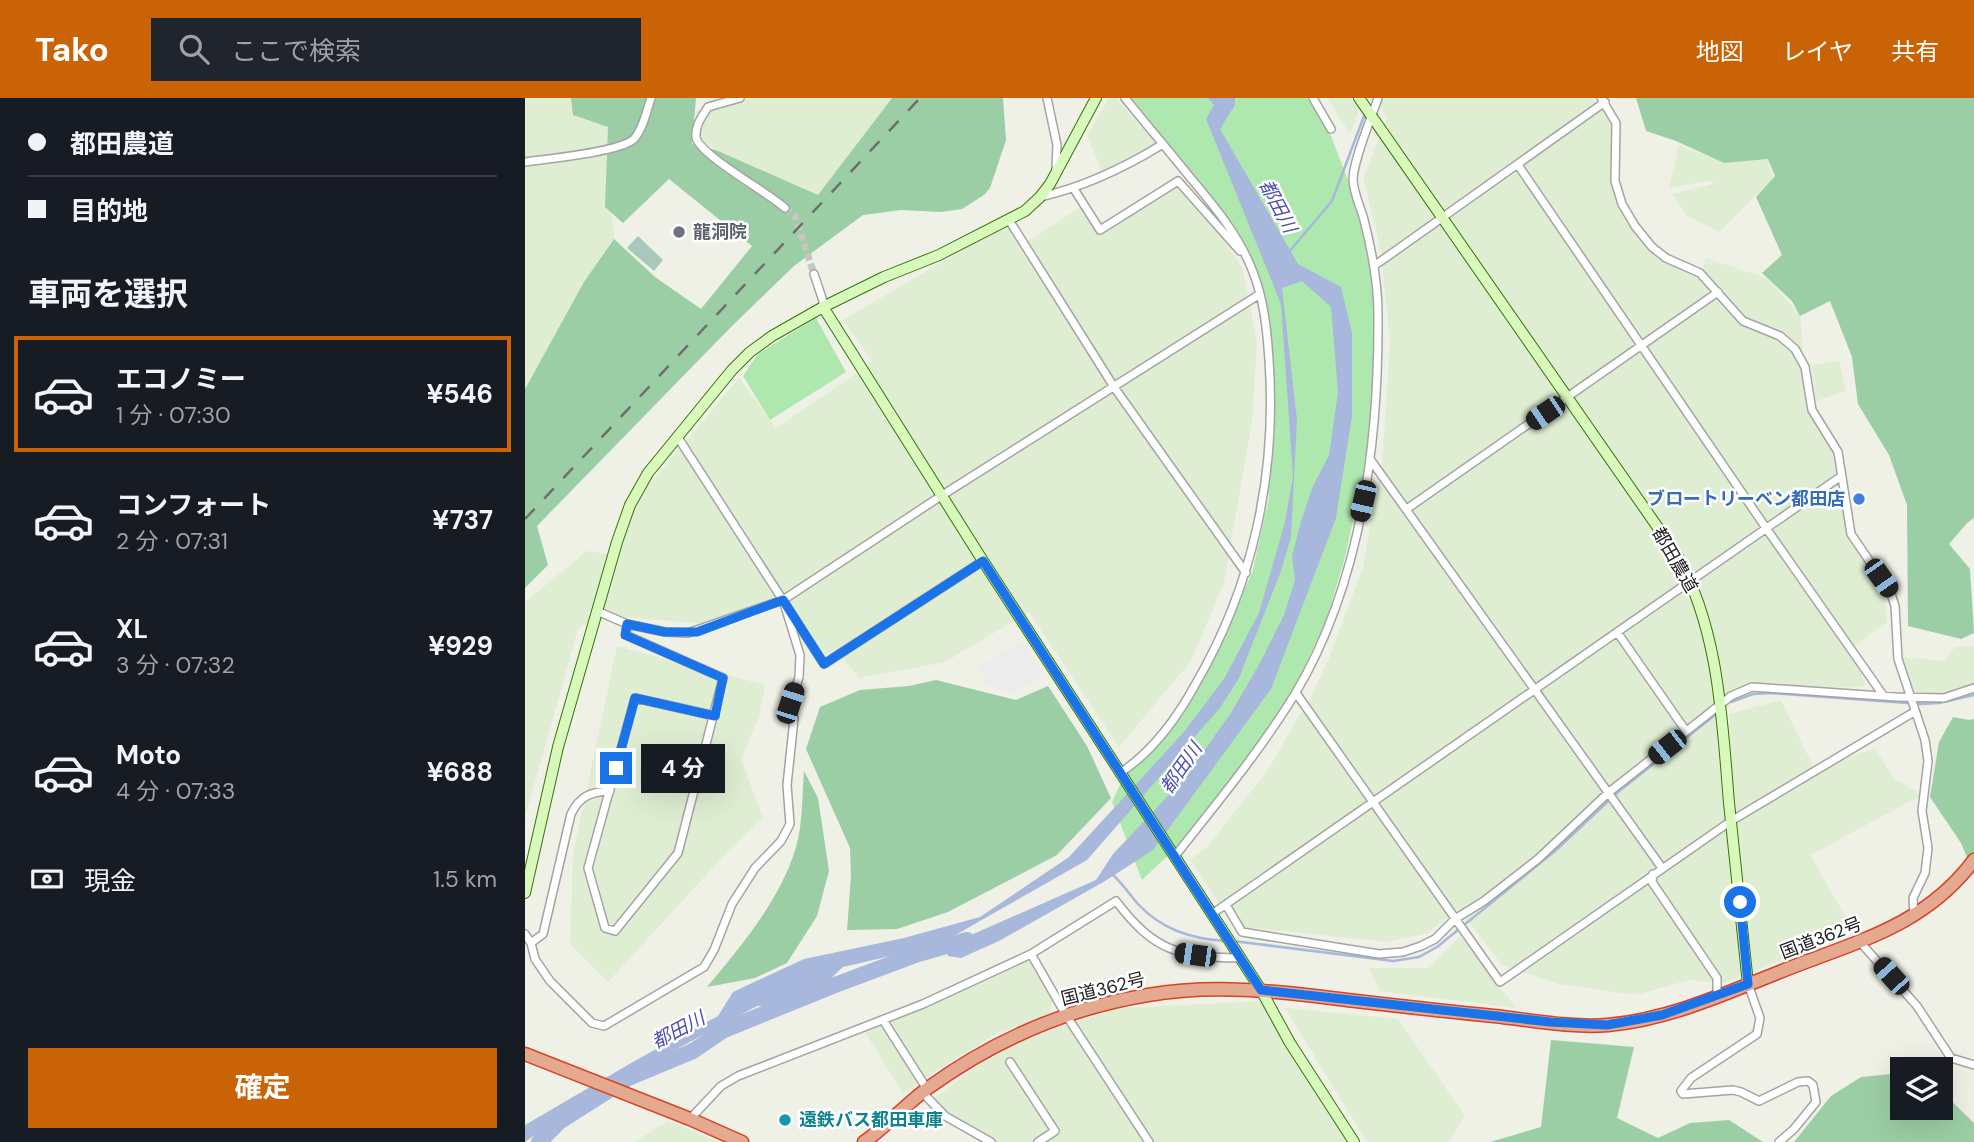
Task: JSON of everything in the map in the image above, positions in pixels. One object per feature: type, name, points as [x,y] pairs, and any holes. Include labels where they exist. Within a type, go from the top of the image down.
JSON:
[{"type":"highway","name":"国道362号","points":[[864,1142],[925,1091],[972,1058],[1021,1033],[1066,1015],[1146,995],[1198,989],[1261,990],[1550,1022],[1607,1025],[1662,1015],[1892,929],[1939,899],[1974,860]]},
{"type":"highway","points":[[525,1054],[663,1108],[735,1141]]},
{"type":"street","points":[[525,162],[607,149],[632,141],[641,128],[651,98]]},
{"type":"street","points":[[706,98],[708,107]]},
{"type":"street","points":[[740,98],[708,107],[697,125],[696,140],[701,149],[785,208]]},
{"type":"street","points":[[1047,98],[1057,145],[1056,170]]},
{"type":"street","points":[[525,893],[558,747],[597,611],[630,505],[648,473],[732,370],[750,352],[780,331],[823,307],[939,255],[1025,211],[1040,197],[1073,143],[1096,98]]},
{"type":"street","points":[[1120,773],[1145,752],[1184,704],[1214,651],[1235,605],[1246,573],[1263,498],[1270,420],[1268,347],[1260,294],[1249,261],[1221,214],[1125,98]]},
{"type":"street","points":[[1313,98],[1331,129]]},
{"type":"street","points":[[1173,854],[1260,747],[1296,693],[1321,646],[1338,599],[1355,537],[1370,459],[1378,340],[1374,266],[1353,180],[1378,98]]},
{"type":"street","name":"都田農道","points":[[1360,99],[1677,555],[1691,580],[1704,615],[1720,705],[1748,984]]},
{"type":"street","points":[[1374,266],[1518,165],[1603,100],[1616,123],[1615,181],[1622,204],[1652,247],[1666,258],[1700,273],[1743,321],[1780,336],[1795,349],[1805,367],[1812,410],[1838,453],[1851,534],[1890,591],[1895,606],[1898,659],[1928,761],[1921,811],[1928,848],[1925,873],[1913,898],[1915,915]]},
{"type":"street","points":[[1040,197],[1074,189],[1139,159],[1163,144]]},
{"type":"street","points":[[1518,165],[1640,346],[1883,695]]},
{"type":"street","points":[[1074,189],[1100,230],[1178,181],[1249,261]]},
{"type":"street","points":[[1009,220],[1114,387],[1246,573]]},
{"type":"street","points":[[814,274],[823,307],[941,496],[1261,990],[1290,1043],[1354,1142]]},
{"type":"street","points":[[1408,508],[1718,292]]},
{"type":"street","points":[[597,611],[627,624],[665,632],[697,632],[783,600],[941,496],[1260,294]]},
{"type":"street","points":[[677,436],[824,664],[983,561]]},
{"type":"street","points":[[1370,459],[1408,508],[1662,868]]},
{"type":"street","points":[[1212,914],[1840,477]]},
{"type":"street","points":[[525,934],[531,943],[535,959],[550,981],[580,1013],[593,1023],[604,1026],[704,967],[714,950],[732,904],[755,868],[781,841],[790,824],[787,785],[794,719],[790,703],[799,677],[800,655],[783,600]]},
{"type":"street","points":[[627,624],[625,635],[723,678],[715,716],[678,853],[614,931],[605,928],[588,868],[635,698],[715,716]]},
{"type":"street","points":[[1617,632],[1686,731]]},
{"type":"street","points":[[1226,905],[1242,932],[1379,954],[1403,952],[1436,939],[1456,920],[1538,859],[1609,793],[1731,696],[1752,687],[1883,695],[1912,704]]},
{"type":"street","points":[[1296,693],[1500,982],[1731,821],[1912,704],[1944,698],[1974,688]]},
{"type":"street","points":[[531,943],[543,934],[571,814],[578,801],[588,794],[610,791]]},
{"type":"street","points":[[1653,874],[1652,882],[1717,978],[1717,996]]},
{"type":"street","points":[[689,1119],[722,1086],[738,1076],[883,1020],[1031,954],[1116,901],[1132,922],[1153,941],[1178,953],[1211,957],[1237,954]]},
{"type":"street","points":[[1860,942],[1917,1006],[1951,1058],[1974,1065]]},
{"type":"street","points":[[1031,954],[1066,1015],[1149,1142]]},
{"type":"street","points":[[1748,984],[1760,1018],[1757,1034],[1691,1078],[1681,1091],[1683,1094],[1733,1090],[1759,1101],[1798,1082],[1808,1081],[1813,1085],[1816,1102],[1794,1129],[1779,1142]]},
{"type":"street","points":[[883,1020],[925,1091],[945,1116],[991,1142]]},
{"type":"street","points":[[1010,1062],[1055,1131],[1038,1142]]},
{"type":"green space","points":[[525,98],[571,98],[574,115],[608,127],[607,153],[614,239],[525,387]]},
{"type":"green space","points":[[571,98],[696,98],[692,144],[716,150],[818,195],[892,98],[1003,98],[1006,140],[990,188],[962,209],[941,212],[901,210],[863,215],[794,266],[537,526],[548,565],[525,588],[525,389],[584,282],[614,239],[655,277],[701,309],[752,246],[669,179],[623,223],[605,207],[608,127],[573,115]]},
{"type":"green space","points":[[709,98],[892,98],[818,196],[696,140],[696,112],[710,105]]},
{"type":"green space","points":[[1109,98],[1116,98],[1156,144],[1135,158],[1102,172],[1087,135]]},
{"type":"green space","points":[[1130,98],[1307,98],[1331,136],[1360,212],[1373,291],[1376,354],[1366,463],[1344,561],[1326,621],[1288,701],[1227,788],[1179,845],[1142,880],[1112,802],[1123,778],[1203,680],[1252,573],[1269,498],[1270,404],[1269,356],[1253,271],[1245,247]]},
{"type":"green space","points":[[1327,98],[1350,98],[1359,110],[1350,134]]},
{"type":"green space","points":[[1373,98],[1591,98],[1616,123],[1615,194],[1661,255],[1700,277],[1706,258],[1766,278],[1800,314],[1807,406],[1839,460],[1851,534],[1884,594],[1887,622],[1851,649],[1866,686],[1724,693],[1729,796],[1731,799],[1729,714],[1781,700],[1815,770],[1875,748],[1894,779],[1922,795],[1810,855],[1854,931],[1724,983],[1689,980],[1636,995],[1558,984],[1502,965],[1459,909],[1428,933],[1389,942],[1234,926],[1190,860],[1207,847],[1267,771],[1311,696],[1329,658],[1363,567],[1383,455],[1390,339],[1380,246],[1363,178],[1387,117]]},
{"type":"green space","points":[[1636,98],[1974,98],[1974,518],[1949,544],[1970,569],[1974,633],[1961,639],[1908,626],[1907,505],[1889,455],[1858,404],[1852,357],[1830,301],[1800,316],[1792,301],[1762,273],[1782,255],[1756,197],[1775,176],[1768,159],[1724,163],[1676,141],[1646,131]]},
{"type":"green space","points":[[1679,145],[1724,163],[1768,159],[1773,178],[1719,232],[1687,216],[1672,194],[1713,184],[1712,180],[1669,188]]},
{"type":"green space","points":[[1178,181],[1206,213],[1243,269],[1257,344],[1252,421],[1224,583],[1191,661],[1119,747],[1029,612],[945,662],[859,678],[836,650],[824,654],[785,594],[709,624],[609,616],[593,619],[578,629],[525,818],[525,602],[587,551],[613,555],[643,492],[739,378],[776,428],[873,362],[843,320],[1007,224],[1024,244],[1082,206],[1101,230]]},
{"type":"green space","points":[[638,236],[663,260],[654,271],[627,248]]},
{"type":"green space","points":[[816,318],[846,372],[770,420],[743,376],[758,354]]},
{"type":"green space","points":[[1839,361],[1846,391],[1816,401],[1811,365]]},
{"type":"green space","points":[[617,646],[765,685],[759,717],[741,759],[763,818],[729,850],[608,982],[570,944],[573,854]]},
{"type":"green space","points":[[1974,646],[1974,685],[1938,697],[1910,697],[1902,657],[1944,661],[1955,647]]},
{"type":"green space","points":[[936,680],[1016,700],[1048,686],[1087,746],[1111,798],[1057,855],[948,912],[897,929],[847,930],[850,848],[806,749],[820,707],[860,690],[909,686]]},
{"type":"green space","points":[[1953,717],[1974,719],[1974,874],[1961,843],[1930,797],[1939,742]]},
{"type":"green space","points":[[804,771],[818,798],[829,871],[817,916],[787,963],[755,978],[707,987],[759,921],[781,885],[796,847],[800,828]]},
{"type":"green space","points":[[1460,936],[1516,1008],[1380,991],[1369,968],[1429,968]]},
{"type":"green space","points":[[1028,960],[1053,1002],[1048,1015],[999,1032],[903,1094],[865,1032]]},
{"type":"green space","points":[[1267,1001],[1354,1142],[995,1142],[979,1130],[950,1116],[934,1098],[977,1066],[1031,1036],[1119,1008]]},
{"type":"green space","points":[[1285,1008],[1398,1019],[1465,1116],[1449,1142],[1367,1142]]},
{"type":"green space","points":[[1551,1040],[1634,1047],[1617,1118],[1658,1138],[1690,1123],[1729,1120],[1763,1142],[1490,1142],[1541,1127]]},
{"type":"green space","points":[[1890,1074],[1890,1120],[1953,1120],[1953,1103],[1974,1123],[1974,1142],[1794,1142],[1831,1096],[1861,1077]]},
{"type":"green space","points":[[668,1121],[719,1142],[634,1142]]},
{"type":"shaded area","points":[[1022,642],[1043,674],[1013,693],[985,683],[987,678],[978,668]]},
{"type":"water","points":[[1208,98],[1235,98],[1235,105],[1220,129],[1298,264],[1341,287],[1352,333],[1352,416],[1336,518],[1271,689],[1153,850],[1105,881],[999,941],[961,958],[948,956],[946,946],[1096,880],[1113,854],[1184,779],[1231,713],[1261,661],[1284,615],[1295,580],[1292,556],[1313,486],[1329,455],[1338,392],[1331,307],[1302,281],[1282,288],[1297,420],[1291,537],[1281,571],[1239,678],[1220,708],[1087,860],[938,945],[843,967],[800,1007],[757,1006],[585,1098],[525,1142],[525,1125],[718,1016],[733,992],[804,959],[904,938],[980,917],[1069,857],[1183,733],[1224,679],[1259,613],[1285,522],[1293,476],[1281,304],[1206,119],[1214,105]]},
{"type":"waterway","points":[[1288,253],[1332,201],[1366,111]]},
{"type":"waterway","points":[[1731,702],[1753,694],[1771,693],[1921,704],[1974,695]]},
{"type":"waterway","points":[[1233,941],[1393,961],[1419,957],[1437,947],[1555,851],[1618,792],[1715,715]]},
{"type":"waterway","points":[[1113,875],[1147,913],[1167,927],[1201,938],[1226,941]]},
{"type":"waterway","name":"都田川","points":[[539,1142],[559,1122],[628,1078],[693,1051],[724,1030],[918,954],[967,940]]},
{"type":"tunnel","points":[[785,208],[795,216],[814,274]]},
{"type":"railway","points":[[525,519],[920,98]]},
{"type":"place","name":"龍洞院","points":[[679,232]]},
{"type":"place","name":"ブロートリーベン都田店","points":[[1859,499]]},
{"type":"place","name":"遠鉄バス都田車庫","points":[[785,1120]]},
{"type":"route","points":[[616,768],[635,698],[715,716],[723,678],[625,635],[627,624],[665,632],[697,632],[783,600],[824,664],[983,561],[1261,990],[1550,1022],[1607,1025],[1662,1015],[1748,984],[1740,902]]}]
